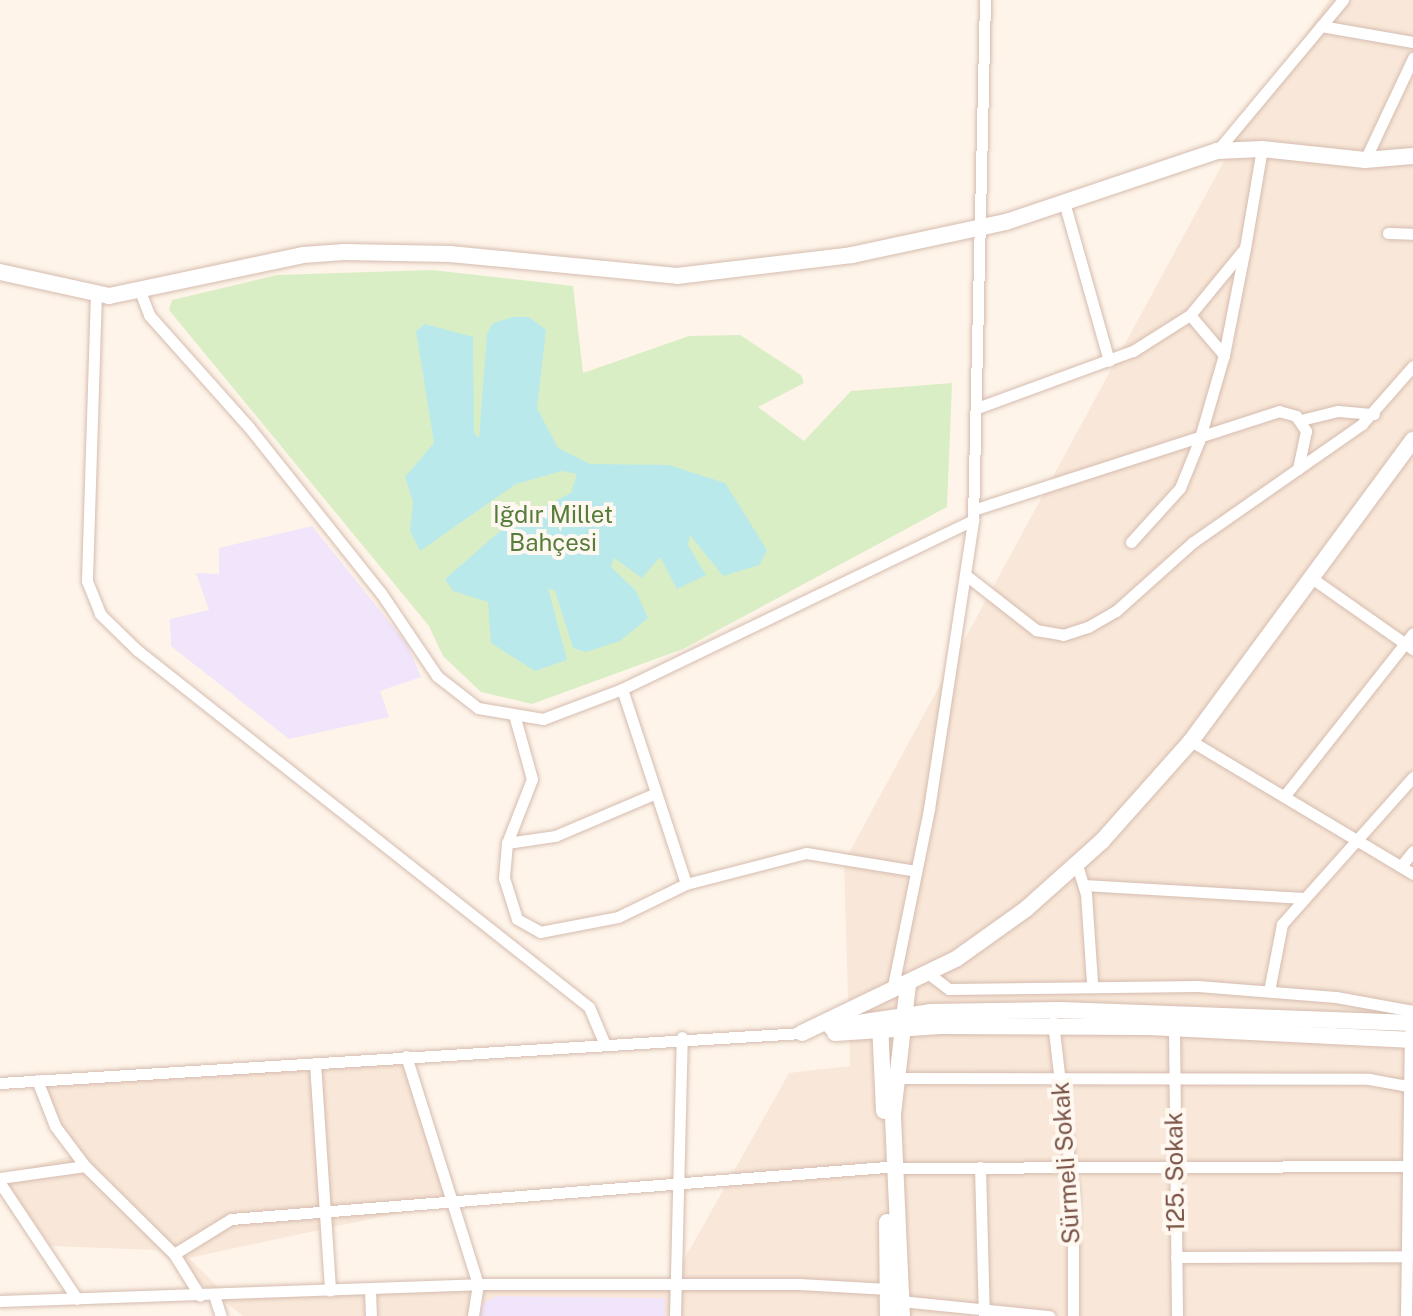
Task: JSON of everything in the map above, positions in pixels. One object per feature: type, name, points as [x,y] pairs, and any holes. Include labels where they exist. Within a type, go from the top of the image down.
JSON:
[{"type":"street","points":[[902,1308],[880,1025],[916,871],[967,576],[973,515],[984,225],[985,0]]},
{"type":"street","points":[[1217,151],[1343,0]]},
{"type":"street","points":[[1321,26],[1413,42]]},
{"type":"street","points":[[1365,160],[1413,58]]},
{"type":"street","points":[[1131,542],[1180,488],[1202,434],[1224,355],[1262,149]]},
{"type":"street","points":[[0,272],[96,292],[140,291],[303,255],[344,252],[450,254],[677,276],[852,255],[984,225],[1217,151],[1262,149],[1365,160],[1413,156]]},
{"type":"street","points":[[1064,202],[1109,361]]},
{"type":"street","points":[[1388,233],[1413,234]]},
{"type":"street","points":[[977,408],[1109,361],[1190,315],[1245,248]]},
{"type":"street","points":[[140,291],[149,315],[276,461],[381,593],[437,676],[478,708],[515,718],[543,719],[622,689],[973,515],[1202,434],[1279,411],[1301,420],[1338,411],[1374,414]]},
{"type":"street","points":[[96,292],[87,581],[100,614],[137,650],[589,1007],[604,1042]]},
{"type":"street","points":[[1190,315],[1224,355]]},
{"type":"street","points":[[967,576],[1028,626],[1054,634],[1076,631],[1116,611],[1173,558],[1374,414],[1413,366]]},
{"type":"street","points":[[1298,469],[1306,437],[1301,420]]},
{"type":"street","points":[[802,1033],[929,974],[1026,909],[1077,865],[1191,741],[1413,441]]},
{"type":"street","points":[[1310,577],[1409,646]]},
{"type":"street","points":[[1286,794],[1409,646],[1413,633]]},
{"type":"street","points":[[622,689],[686,884]]},
{"type":"street","points":[[515,718],[532,779],[507,843],[504,878],[517,919],[540,932],[618,917],[686,884],[806,853],[916,871]]},
{"type":"street","points":[[1191,741],[1286,794],[1413,874]]},
{"type":"street","points":[[1269,991],[1282,924],[1413,777]]},
{"type":"street","points":[[507,843],[555,836],[654,794]]},
{"type":"street","points":[[1401,866],[1413,851]]},
{"type":"street","points":[[1077,865],[1085,885],[1092,983]]},
{"type":"street","points":[[1085,885],[1303,898]]},
{"type":"street","points":[[929,974],[949,989],[1092,983],[1269,991],[1412,1025]]},
{"type":"street","points":[[888,1316],[895,1078],[900,1023],[908,984]]},
{"type":"street","points":[[0,1083],[682,1037],[802,1033],[900,1023],[1053,1018],[1412,1025]]},
{"type":"street","points":[[1053,1018],[1174,1029],[1412,1025]]},
{"type":"street","name":"Sürmeli Sokak","points":[[1053,1018],[1070,1167],[1073,1316]]},
{"type":"street","points":[[1406,1316],[1410,1255],[1412,1025]]},
{"type":"street","name":"125. Sokak","points":[[1174,1029],[1177,1316]]},
{"type":"street","points":[[675,1316],[682,1037]]},
{"type":"street","points":[[406,1056],[478,1284],[473,1316]]},
{"type":"street","points":[[315,1063],[330,1291]]},
{"type":"street","points":[[895,1078],[1369,1079],[1410,1086]]},
{"type":"street","points":[[37,1080],[55,1126],[85,1166],[174,1254],[200,1296]]},
{"type":"street","points":[[77,1299],[0,1180],[85,1166]]},
{"type":"street","points":[[174,1254],[231,1219],[449,1199],[679,1186],[891,1168],[1410,1166]]},
{"type":"street","points":[[980,1167],[984,1313]]},
{"type":"street","points":[[1176,1257],[1410,1255]]},
{"type":"street","points":[[5,1316],[0,1303],[478,1284],[675,1283],[888,1289]]},
{"type":"street","points":[[370,1289],[371,1316]]},
{"type":"street","points":[[888,1289],[902,1308]]},
{"type":"street","points":[[214,1295],[221,1316]]},
{"type":"street","points":[[902,1308],[1049,1316]]},
{"type":"shaded area","points":[[1329,0],[1413,0],[1413,1316],[243,1316],[157,1250],[51,1246],[1,1175],[76,1154],[39,1081],[412,1061],[459,1200],[189,1258],[225,1294],[672,1281],[789,1073],[850,1066],[844,862],[1242,128]]},
{"type":"shaded area","points":[[312,526],[407,644],[421,677],[380,691],[389,717],[289,739],[171,646],[170,619],[209,610],[196,573],[219,574],[219,548]]},
{"type":"shaded area","points":[[497,1296],[665,1298],[665,1316],[478,1316],[478,1306]]},
{"type":"green space","name":"Iğdır Millet Bahçesi","points":[[432,270],[573,286],[583,373],[689,336],[740,335],[801,375],[804,383],[758,407],[804,441],[851,391],[952,383],[947,507],[683,649],[532,704],[481,692],[443,656],[429,626],[169,310],[172,300],[277,275]]},
{"type":"water","points":[[513,317],[529,317],[546,330],[537,408],[558,448],[590,464],[669,465],[725,483],[767,550],[759,565],[723,576],[690,535],[688,545],[706,575],[677,589],[660,557],[642,578],[614,558],[611,567],[636,591],[648,618],[620,641],[586,652],[573,648],[555,591],[548,588],[567,660],[535,671],[491,643],[488,602],[453,591],[445,579],[507,525],[571,493],[577,474],[562,471],[516,484],[420,551],[410,531],[413,502],[405,477],[434,443],[416,331],[425,324],[473,337],[474,433],[479,438],[487,334],[493,323]]}]
